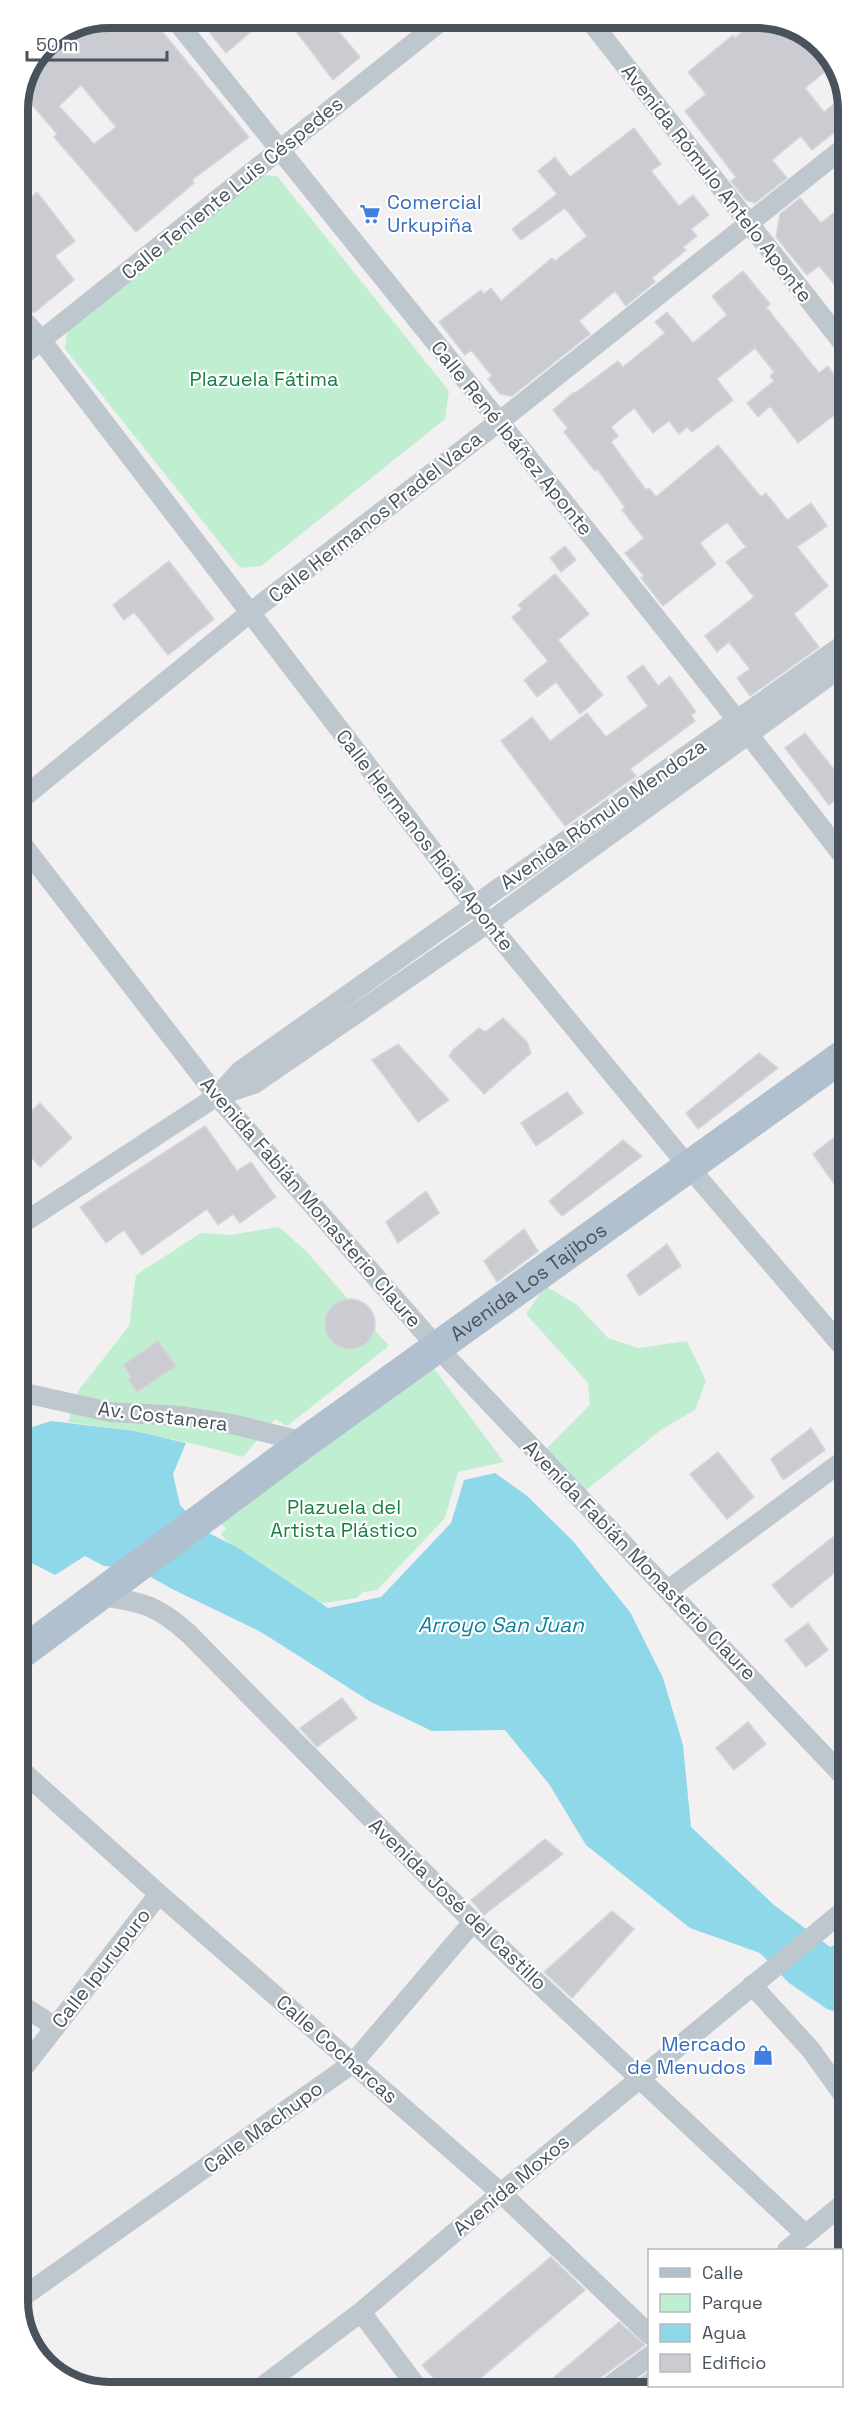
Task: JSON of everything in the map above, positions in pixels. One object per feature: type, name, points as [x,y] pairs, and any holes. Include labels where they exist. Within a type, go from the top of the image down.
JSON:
[{"type":"main road","name":"Avenida Los Tajibos","points":[[28,1648],[305,1442],[838,1059]]},
{"type":"street","name":"Calle René Ibáñez Aponte","points":[[182,28],[500,421],[743,726],[838,849]]},
{"type":"street","name":"Calle Teniente Luis Céspedes","points":[[29,350],[433,28]]},
{"type":"street","name":"Avenida Rómulo Antelo Aponte","points":[[596,29],[838,337]]},
{"type":"street","name":"Calle Hermanos Pradel Vaca","points":[[29,793],[251,612],[500,421],[838,153]]},
{"type":"street","name":"Calle Hermanos Rioja Aponte","points":[[29,326],[251,612],[488,923],[688,1166],[838,1341]]},
{"type":"street","name":"Avenida Rómulo Mendoza","points":[[217,1096],[254,1084],[488,923],[743,726],[838,649]]},
{"type":"street","name":"Avenida Rómulo Mendoza","points":[[28,1219],[217,1096],[240,1071],[474,905],[743,726],[838,668]]},
{"type":"street","name":"Avenida Fabián Monasterio Claure","points":[[29,856],[217,1096],[437,1347],[838,1770]]},
{"type":"street","name":"Av. Costanera","points":[[28,1394],[110,1412],[180,1416],[232,1424],[305,1442]]},
{"type":"street","points":[[668,1590],[838,1464]]},
{"type":"street","name":"Avenida José del Castillo","points":[[104,1593],[138,1602],[167,1615],[189,1634],[473,1922],[806,2235]]},
{"type":"street","name":"Calle Cocharcas","points":[[28,1776],[501,2193],[648,2333]]},
{"type":"street","name":"Calle Ipurupuro","points":[[28,2061],[159,1894]]},
{"type":"street","name":"Avenida Moxos","points":[[268,2382],[361,2312],[640,2077],[838,1915]]},
{"type":"street","name":"Calle Machupo","points":[[28,2293],[202,2172],[352,2062],[473,1922]]},
{"type":"street","points":[[759,1980],[838,2088]]},
{"type":"street","points":[[28,2010],[54,2026]]},
{"type":"street","points":[[788,2249],[838,2208]]},
{"type":"street","points":[[361,2312],[413,2382]]},
{"type":"street","points":[[615,2382],[648,2357]]},
{"type":"green space","name":"Plazuela Fátima","points":[[260,175],[277,176],[449,391],[445,419],[261,566],[240,568],[65,349],[67,332]]},
{"type":"green space","points":[[279,1227],[307,1252],[389,1346],[287,1426],[275,1419],[243,1457],[156,1436],[68,1422],[78,1391],[129,1326],[136,1275],[201,1233],[230,1235]]},
{"type":"green space","points":[[545,1286],[576,1304],[608,1338],[638,1348],[687,1341],[706,1381],[695,1410],[662,1429],[580,1495],[542,1453],[590,1405],[588,1383],[526,1314]]},
{"type":"green space","name":"Plazuela del Artista Plástico","points":[[429,1362],[504,1462],[458,1472],[445,1518],[377,1590],[363,1592],[357,1598],[304,1606],[241,1558],[221,1534],[226,1528],[218,1522]]},
{"type":"water","name":"Arroyo San Juan","points":[[51,1421],[134,1431],[186,1443],[173,1474],[180,1505],[203,1530],[238,1548],[328,1608],[381,1597],[451,1523],[464,1480],[495,1473],[526,1495],[572,1540],[630,1612],[663,1678],[683,1745],[691,1827],[774,1905],[830,1947],[838,1943],[838,2012],[827,2009],[789,1983],[760,1953],[690,1928],[586,1845],[549,1784],[505,1730],[432,1731],[371,1702],[261,1632],[172,1589],[135,1568],[104,1566],[85,1556],[55,1575],[28,1561],[28,1428]]},
{"type":"building","points":[[110,28],[159,28],[249,137],[192,180],[194,183],[136,232],[54,137],[57,134],[29,101],[31,89],[45,60],[69,39],[83,33]],"holes":[[[81,85],[116,127],[94,144],[59,106]]]},
{"type":"building","points":[[294,28],[336,28],[360,57],[333,80]]},
{"type":"building","points":[[213,29],[254,29],[226,53],[210,33]]},
{"type":"building","points":[[745,29],[763,29],[784,33],[804,44],[826,71],[805,88],[824,112],[838,101],[838,129],[812,150],[801,136],[772,160],[787,178],[755,203],[746,200],[731,181],[736,177],[685,111],[706,94],[688,72],[733,35],[735,38]]},
{"type":"building","points":[[634,128],[661,164],[651,171],[679,206],[693,195],[709,215],[691,229],[697,236],[683,247],[686,250],[652,278],[655,282],[626,306],[615,291],[579,321],[590,334],[512,396],[500,394],[488,379],[492,376],[471,350],[465,355],[439,322],[481,290],[484,294],[491,288],[501,301],[552,258],[555,261],[587,236],[565,208],[521,240],[512,229],[557,194],[538,171],[555,157],[570,177]]},
{"type":"building","points":[[37,192],[75,241],[55,256],[74,280],[35,312],[29,308],[29,200]]},
{"type":"building","points":[[800,198],[821,223],[838,209],[838,251],[835,253],[838,257],[838,289],[819,266],[807,275],[776,237],[780,214]]},
{"type":"building","points":[[743,271],[770,304],[766,307],[819,373],[828,366],[838,381],[838,412],[798,443],[770,406],[758,417],[747,403],[774,381],[770,376],[774,372],[755,348],[717,379],[733,400],[692,432],[687,427],[679,434],[669,421],[653,433],[634,408],[611,427],[618,436],[611,442],[646,490],[649,488],[656,497],[718,445],[761,497],[766,493],[787,520],[811,503],[827,526],[797,547],[828,586],[794,614],[819,647],[750,696],[737,678],[750,669],[729,642],[717,652],[705,636],[754,597],[726,562],[746,547],[727,522],[700,543],[716,564],[663,606],[641,578],[644,576],[625,553],[644,538],[622,510],[625,507],[597,469],[595,471],[564,432],[568,428],[553,410],[618,361],[623,367],[665,333],[655,322],[667,312],[693,343],[727,315],[712,296]]},
{"type":"building","points":[[565,546],[576,560],[561,572],[550,558]]},
{"type":"building","points":[[169,561],[214,619],[168,655],[134,612],[124,620],[113,605]]},
{"type":"building","points":[[555,574],[589,614],[558,640],[603,695],[580,714],[556,682],[537,697],[524,680],[548,661],[512,617],[522,609],[518,605]]},
{"type":"building","points":[[643,665],[658,686],[670,676],[696,712],[691,715],[695,721],[630,769],[636,776],[565,826],[501,741],[532,717],[550,741],[587,713],[606,737],[648,706],[627,677]]},
{"type":"building","points":[[805,733],[838,775],[838,798],[829,805],[785,748]]},
{"type":"building","points":[[503,1018],[527,1042],[531,1053],[484,1094],[449,1056],[479,1028],[485,1032]]},
{"type":"building","points":[[398,1044],[449,1100],[418,1122],[372,1060]]},
{"type":"building","points":[[759,1053],[778,1068],[698,1129],[686,1113]]},
{"type":"building","points":[[567,1092],[583,1113],[536,1146],[521,1123]]},
{"type":"building","points":[[40,1103],[72,1138],[40,1167],[29,1154],[29,1114]]},
{"type":"building","points":[[205,1126],[237,1171],[251,1162],[276,1197],[240,1223],[233,1214],[218,1225],[207,1209],[142,1255],[124,1230],[106,1243],[80,1207]]},
{"type":"building","points":[[838,1135],[838,1189],[813,1154]]},
{"type":"building","points":[[623,1140],[642,1156],[562,1216],[549,1201]]},
{"type":"building","points":[[426,1191],[439,1213],[398,1243],[386,1222]]},
{"type":"building","points":[[524,1229],[538,1251],[497,1282],[484,1261]]},
{"type":"building","points":[[667,1244],[681,1266],[639,1296],[627,1275]]},
{"type":"building","points":[[345,1299],[355,1299],[368,1306],[375,1319],[375,1329],[368,1342],[355,1349],[345,1349],[336,1345],[329,1338],[325,1329],[325,1319],[329,1310],[336,1303]]},
{"type":"building","points":[[158,1341],[176,1366],[137,1392],[128,1379],[131,1377],[123,1365]]},
{"type":"building","points":[[811,1428],[825,1450],[783,1480],[771,1459]]},
{"type":"building","points":[[718,1452],[754,1497],[727,1519],[690,1474]]},
{"type":"building","points":[[838,1533],[838,1570],[791,1608],[772,1585]]},
{"type":"building","points":[[808,1623],[828,1650],[806,1667],[785,1640]]},
{"type":"building","points":[[342,1698],[357,1718],[317,1747],[300,1728]]},
{"type":"building","points":[[748,1722],[766,1744],[734,1770],[716,1748]]},
{"type":"building","points":[[545,1839],[563,1854],[484,1915],[471,1900]]},
{"type":"building","points":[[612,1911],[634,1929],[572,1998],[544,1972]]},
{"type":"building","points":[[551,2257],[585,2290],[476,2382],[437,2382],[422,2365]]},
{"type":"building","points":[[619,2322],[645,2345],[596,2382],[554,2382],[552,2379]]},
{"type":"building","points":[[648,2372],[648,2382],[635,2382]]},
{"type":"place","name":"Comercial Urkupiña","points":[[370,214]]},
{"type":"place","name":"Mercado de Menudos","points":[[763,2055]]}]
